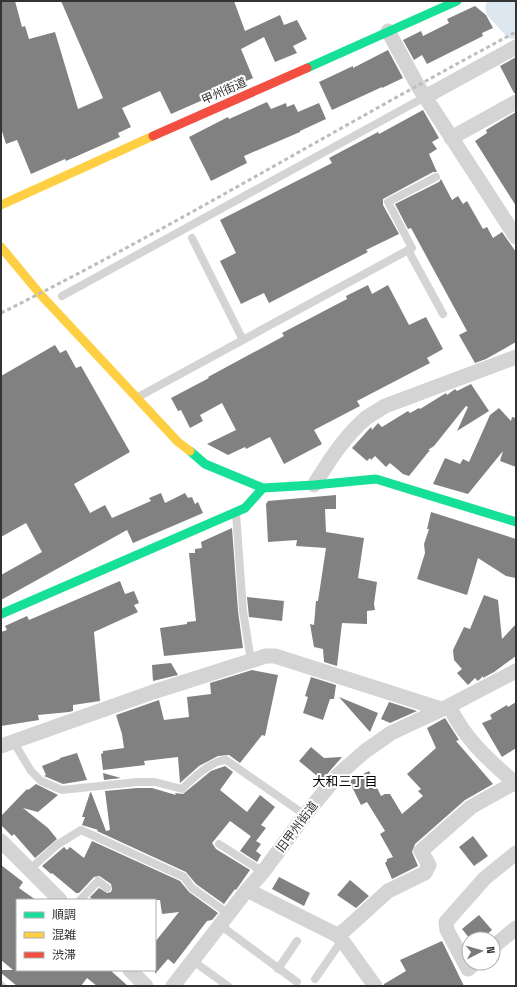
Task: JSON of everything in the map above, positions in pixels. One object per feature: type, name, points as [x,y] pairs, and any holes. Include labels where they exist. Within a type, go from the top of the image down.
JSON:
[{"type":"main road","name":"甲州街道","points":[[2,202],[457,1]]},
{"type":"main road","points":[[1,248],[40,294],[138,397],[178,442],[205,464],[263,488],[376,480],[516,522]]},
{"type":"main road","points":[[1,614],[245,508],[263,488]]},
{"type":"street","points":[[388,31],[418,86],[516,237]]},
{"type":"street","points":[[425,97],[516,47]]},
{"type":"street","points":[[451,138],[516,102]]},
{"type":"street","points":[[314,485],[329,461],[347,438],[368,417],[392,404],[516,357]]},
{"type":"street","points":[[7,743],[153,692],[266,656],[275,656],[445,707],[486,758],[515,783],[471,807],[421,851],[429,865],[425,873],[388,891],[345,930],[339,938]]},
{"type":"street","name":"旧甲州街道","points":[[173,986],[305,815],[338,775],[364,752],[391,733],[516,671]]},
{"type":"street","points":[[1,841],[59,899]]},
{"type":"street","points":[[461,956],[447,930],[446,922],[485,878],[516,854]]},
{"type":"street","points":[[247,890],[339,938],[375,986]]},
{"type":"street","points":[[501,940],[516,928]]},
{"type":"street","points":[[131,971],[146,986]]},
{"type":"lane","points":[[62,296],[425,97]]},
{"type":"lane","points":[[138,397],[412,248],[388,202],[436,177]]},
{"type":"lane","points":[[192,238],[243,340]]},
{"type":"lane","points":[[408,250],[443,314]]},
{"type":"lane","points":[[236,512],[243,611],[251,661]]},
{"type":"lane","points":[[7,743],[41,781],[62,790],[143,782],[155,782],[182,789],[194,777],[220,760],[226,760],[305,815]]},
{"type":"lane","points":[[29,870],[57,845],[81,830],[184,877],[192,888],[225,920],[278,969],[297,982]]},
{"type":"lane","points":[[219,844],[262,872]]},
{"type":"lane","points":[[81,899],[98,881],[107,888]]},
{"type":"lane","points":[[315,979],[339,938]]},
{"type":"lane","points":[[278,969],[297,941]]},
{"type":"lane","points":[[193,961],[228,986]]},
{"type":"building","points":[[1,1],[15,1],[22,27],[25,26],[29,39],[55,32],[78,109],[103,98],[61,1],[234,1],[245,31],[280,15],[284,25],[297,20],[307,39],[293,46],[297,53],[275,62],[264,37],[241,49],[253,78],[171,114],[160,91],[122,108],[131,127],[118,133],[120,137],[66,161],[65,159],[31,174],[17,140],[6,144],[1,128]]},
{"type":"building","points":[[475,6],[486,15],[493,28],[482,33],[483,36],[427,64],[422,55],[414,60],[403,40],[421,31],[423,36],[449,23],[447,19]]},
{"type":"building","points":[[388,50],[403,78],[332,110],[319,82],[353,66],[353,68]]},
{"type":"building","points":[[516,57],[516,93],[514,93],[500,66]]},
{"type":"building","points":[[267,102],[271,109],[286,103],[287,107],[294,104],[298,112],[319,103],[326,119],[244,156],[247,163],[211,181],[189,137],[228,117],[229,119]]},
{"type":"building","points":[[423,110],[439,138],[432,142],[437,149],[429,154],[437,172],[433,172],[383,199],[383,205],[399,234],[366,250],[368,252],[269,303],[264,293],[241,304],[220,261],[236,253],[220,220],[332,163],[329,158],[378,132],[379,134]]},
{"type":"building","points":[[516,112],[516,206],[475,141],[487,133],[486,130]]},
{"type":"building","points":[[441,179],[452,200],[458,196],[463,204],[467,201],[483,229],[487,227],[493,238],[502,232],[516,252],[516,342],[486,359],[475,363],[459,335],[467,331],[411,228],[408,229],[395,204],[439,182]]},
{"type":"building","points":[[368,285],[372,294],[388,285],[409,325],[426,317],[443,349],[427,358],[430,363],[357,401],[360,406],[314,430],[322,444],[284,464],[270,437],[246,449],[245,447],[228,455],[207,444],[236,430],[222,403],[200,415],[203,421],[190,428],[181,410],[178,411],[171,398],[284,336],[282,333],[347,299],[346,296]]},
{"type":"building","points":[[55,345],[60,353],[66,350],[76,368],[81,366],[130,452],[74,484],[90,513],[105,505],[112,518],[151,501],[149,498],[161,493],[165,503],[185,493],[188,498],[192,497],[195,504],[198,502],[203,513],[133,543],[127,530],[1,600],[1,575],[42,552],[26,523],[1,537],[1,376]]},
{"type":"building","points":[[471,384],[489,411],[457,431],[468,407],[466,406],[434,446],[428,450],[430,450],[409,476],[403,474],[390,463],[386,467],[375,456],[371,460],[370,458],[367,461],[352,448],[371,427],[372,430],[378,423],[382,427],[408,411],[410,413],[419,408],[420,409],[446,393],[447,395],[455,389],[457,391]]},
{"type":"building","points":[[499,408],[511,421],[512,417],[516,418],[516,467],[500,461],[503,451],[468,494],[433,484],[445,458],[460,464],[463,459],[469,462],[490,415]]},
{"type":"building","points":[[336,495],[336,509],[325,509],[326,532],[364,538],[358,578],[377,582],[374,604],[375,610],[367,611],[367,624],[342,623],[337,666],[324,662],[323,649],[314,647],[310,624],[314,625],[316,601],[318,601],[326,548],[296,546],[297,540],[268,542],[266,504],[268,501]]},
{"type":"building","points":[[431,512],[516,539],[516,578],[506,576],[478,558],[467,595],[417,579],[425,553],[424,544],[429,529],[427,529]]},
{"type":"building","points":[[232,528],[238,611],[243,648],[164,656],[160,628],[187,624],[187,622],[196,621],[189,553],[195,553],[195,549],[202,548],[201,542]]},
{"type":"building","points":[[120,581],[125,594],[134,591],[139,603],[134,605],[138,612],[94,632],[100,701],[73,705],[73,711],[69,712],[38,715],[39,720],[1,726],[1,632],[7,630],[5,626],[27,616],[29,620]]},
{"type":"building","points":[[484,595],[498,600],[502,639],[516,624],[516,656],[494,672],[483,678],[483,676],[478,681],[475,678],[468,685],[457,673],[462,669],[454,660],[453,650],[464,627],[470,629]]},
{"type":"building","points":[[247,597],[284,601],[282,621],[249,617]]},
{"type":"building","points":[[171,663],[178,675],[153,681],[152,665]]},
{"type":"building","points":[[252,670],[278,675],[265,736],[262,735],[240,763],[229,755],[218,756],[199,766],[180,783],[178,757],[144,761],[145,765],[103,770],[101,754],[103,751],[124,748],[122,734],[116,715],[159,700],[164,720],[189,717],[187,697],[211,694],[210,683]]},
{"type":"building","points":[[311,677],[336,685],[334,699],[330,699],[323,720],[303,713],[308,697],[305,696]]},
{"type":"building","points":[[339,697],[378,713],[370,732]]},
{"type":"building","points":[[389,702],[417,711],[390,723],[381,719]]},
{"type":"building","points":[[516,702],[516,748],[502,757],[482,723],[492,719],[490,715],[507,705],[508,707]]},
{"type":"building","points":[[445,718],[459,740],[456,741],[493,784],[465,800],[415,844],[412,852],[418,866],[392,879],[385,863],[387,859],[393,857],[380,834],[385,831],[367,802],[361,805],[349,781],[369,771],[381,796],[390,794],[402,814],[423,796],[418,791],[421,789],[407,774],[436,748],[427,728]]},
{"type":"building","points":[[311,747],[324,758],[342,757],[322,780],[299,761]]},
{"type":"building","points":[[77,753],[87,780],[63,784],[44,776],[46,775],[42,766],[60,758]]},
{"type":"building","points":[[225,766],[233,772],[220,790],[247,812],[260,795],[275,807],[261,825],[266,828],[256,841],[261,844],[256,851],[261,855],[257,862],[240,851],[251,836],[230,821],[212,843],[216,849],[250,870],[224,904],[196,884],[186,872],[97,831],[98,830],[82,825],[85,817],[82,817],[91,792],[106,831],[110,830],[105,791],[152,788],[176,795],[175,793],[183,794],[211,771]]},
{"type":"building","points":[[103,773],[121,778],[104,780]]},
{"type":"building","points":[[36,784],[58,795],[38,812],[23,808],[48,828],[57,839],[35,858],[14,834],[12,836],[1,825],[1,816],[27,789],[28,790]]},
{"type":"building","points":[[473,836],[488,856],[474,866],[459,847]]},
{"type":"building","points":[[92,841],[180,881],[189,892],[218,913],[212,920],[207,921],[174,964],[168,959],[155,974],[156,941],[179,912],[162,914],[160,900],[156,899],[92,899],[90,897],[99,888],[107,893],[111,892],[111,884],[99,876],[94,877],[79,893],[76,893],[42,866],[64,847],[67,850],[70,847],[84,858]]},
{"type":"building","points":[[1,865],[23,882],[19,888],[35,899],[16,899],[16,971],[111,971],[128,986],[97,986],[87,978],[81,986],[17,986],[1,973],[1,970],[13,970],[1,960]]},
{"type":"building","points":[[279,877],[310,893],[304,906],[272,889]]},
{"type":"building","points":[[350,880],[369,896],[356,908],[337,895]]},
{"type":"building","points":[[479,915],[492,930],[464,931],[462,929]]},
{"type":"building","points":[[442,941],[464,986],[384,986],[384,984],[406,971],[400,960]]},
{"type":"waterway","points":[[500,8],[516,25]]},
{"type":"railway","points":[[1,313],[131,245],[516,32]]},
{"type":"traffic: fast","points":[[307,68],[457,1]]},
{"type":"traffic: fast","points":[[190,451],[205,464],[263,488],[376,479],[516,522]]},
{"type":"traffic: fast","points":[[1,614],[245,508],[263,488]]},
{"type":"traffic: slow","points":[[1,205],[153,136]]},
{"type":"traffic: slow","points":[[1,247],[40,294],[178,442],[190,451]]},
{"type":"traffic: jam","points":[[153,136],[307,68]]},
{"type":"district","name":"大和三丁目","points":[[345,781]]}]
